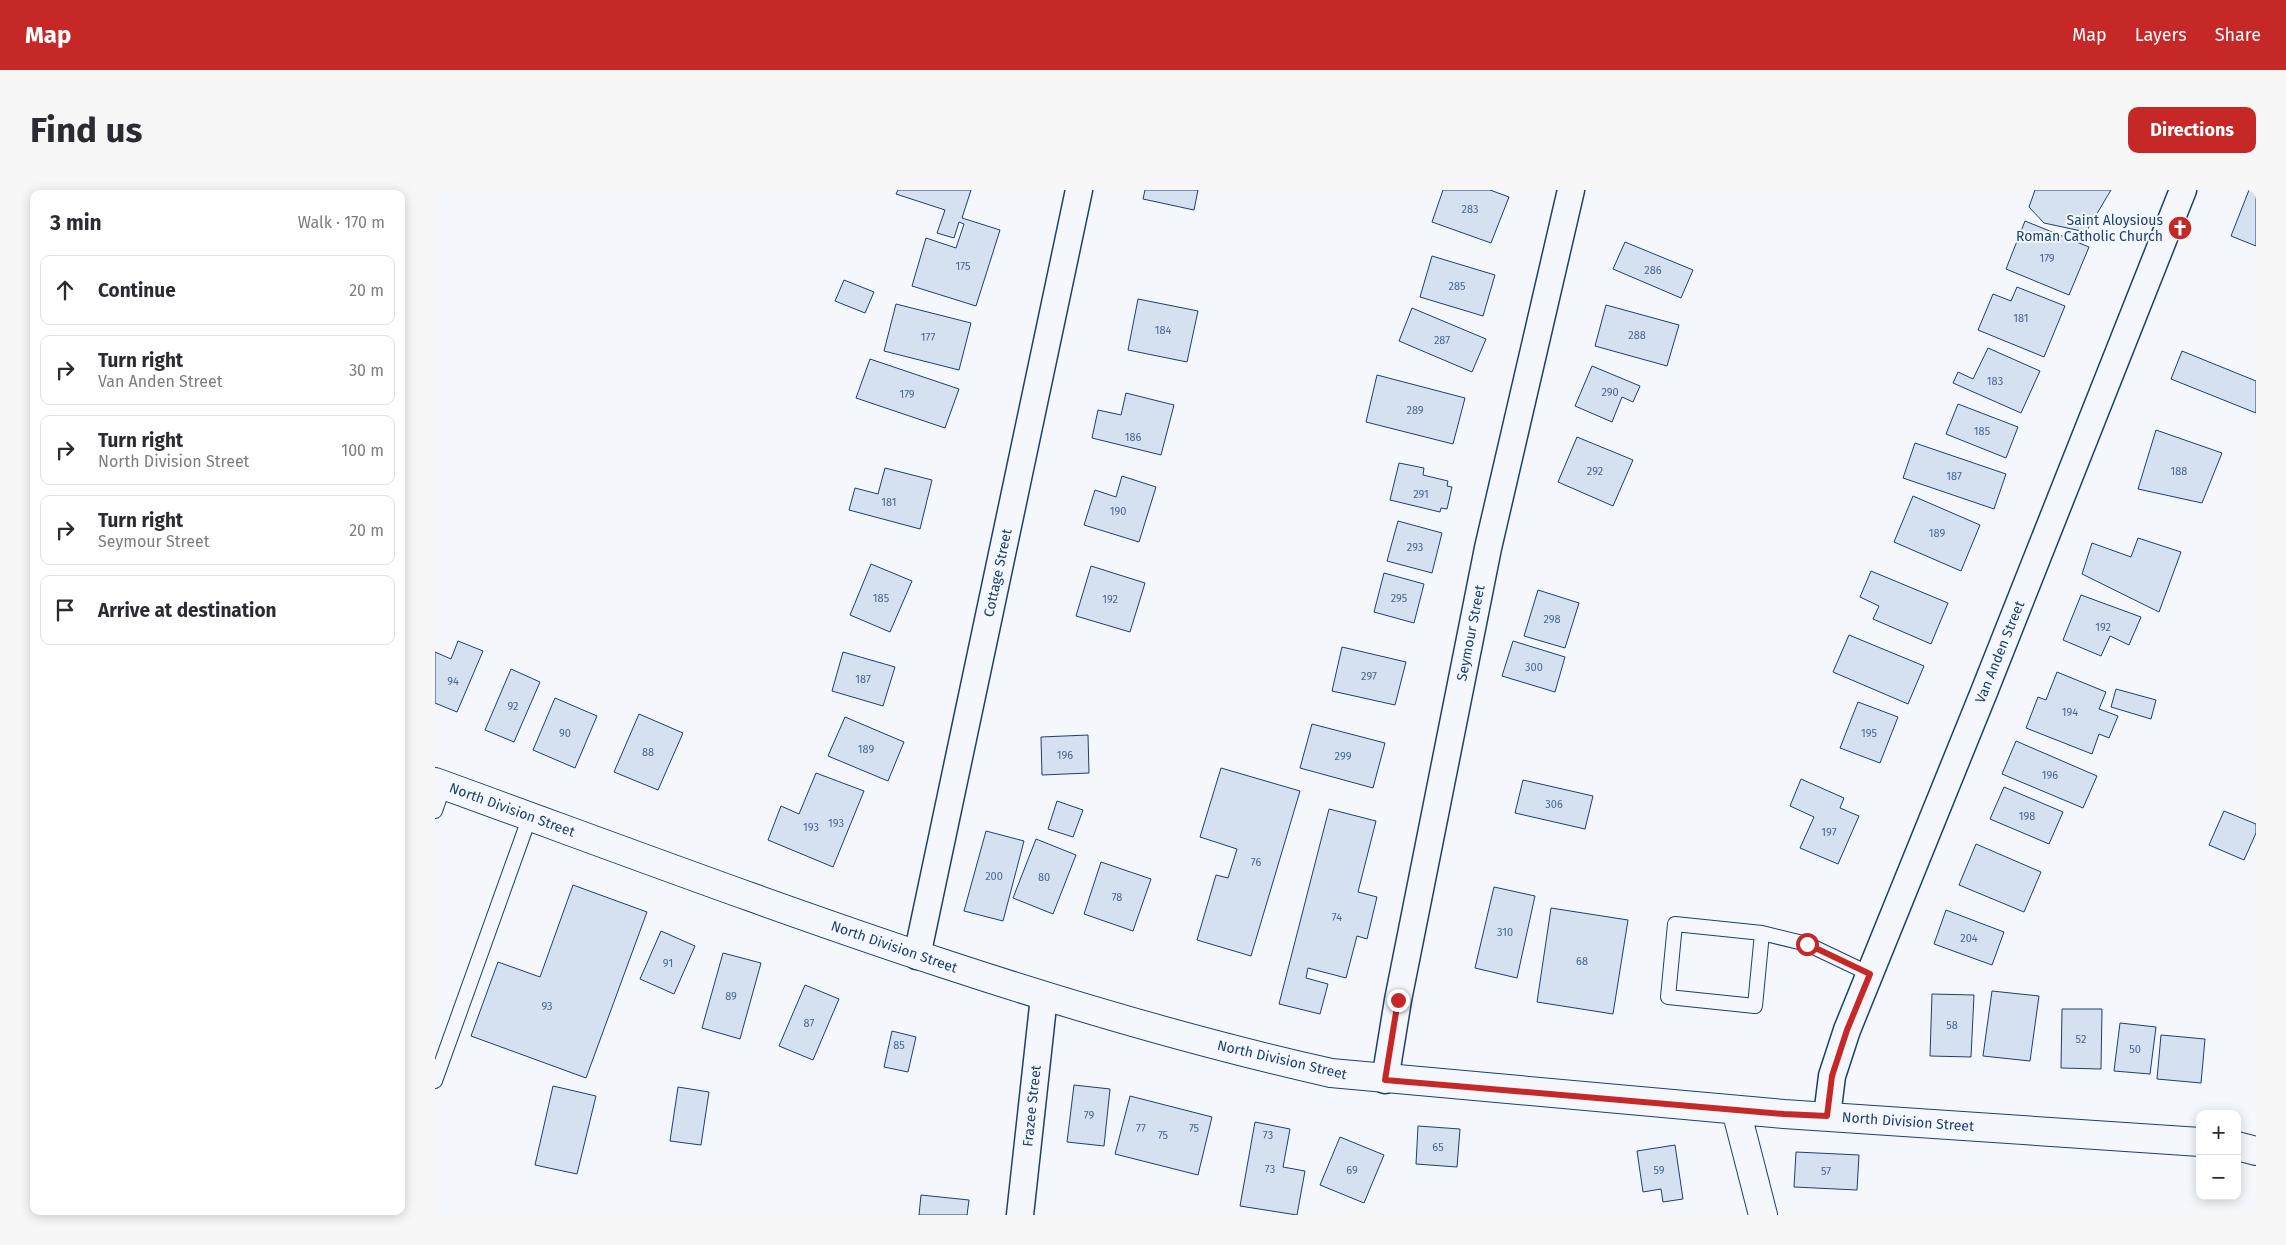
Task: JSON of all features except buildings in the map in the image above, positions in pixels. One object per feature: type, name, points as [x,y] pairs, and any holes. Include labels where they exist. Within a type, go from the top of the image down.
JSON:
[{"type":"street","name":"Cottage Street","points":[[917,956],[1079,190]]},
{"type":"street","name":"Seymour Street","points":[[1385,1080],[1398,1000],[1487,548],[1571,190]]},
{"type":"street","name":"Van Anden Street","points":[[1827,1116],[1832,1076],[1847,1030],[1985,692],[2183,190]]},
{"type":"street","name":"North Division Street","points":[[440,784],[917,956],[1044,996],[1273,1060],[1331,1073],[1385,1080],[1736,1110],[2196,1142]]},
{"type":"street","name":"Frazee Street","points":[[1019,1215],[1044,996]]},
{"type":"street","points":[[1736,1110],[1763,1215]]},
{"type":"street","points":[[2241,1147],[2256,1151]]},
{"type":"lane","points":[[435,811],[440,784]]},
{"type":"lane","points":[[435,1081],[530,816]]},
{"type":"lane","points":[[1762,932],[1755,1006],[1668,997],[1675,924],[1762,932],[1807,944],[1870,974]]},
{"type":"place","name":"Saint Aloysious Roman Catholic Church","points":[[2180,228]]},
{"type":"route","points":[[1398,1000],[1385,1080],[1827,1116],[1832,1076],[1847,1030],[1870,974],[1807,944]]}]
